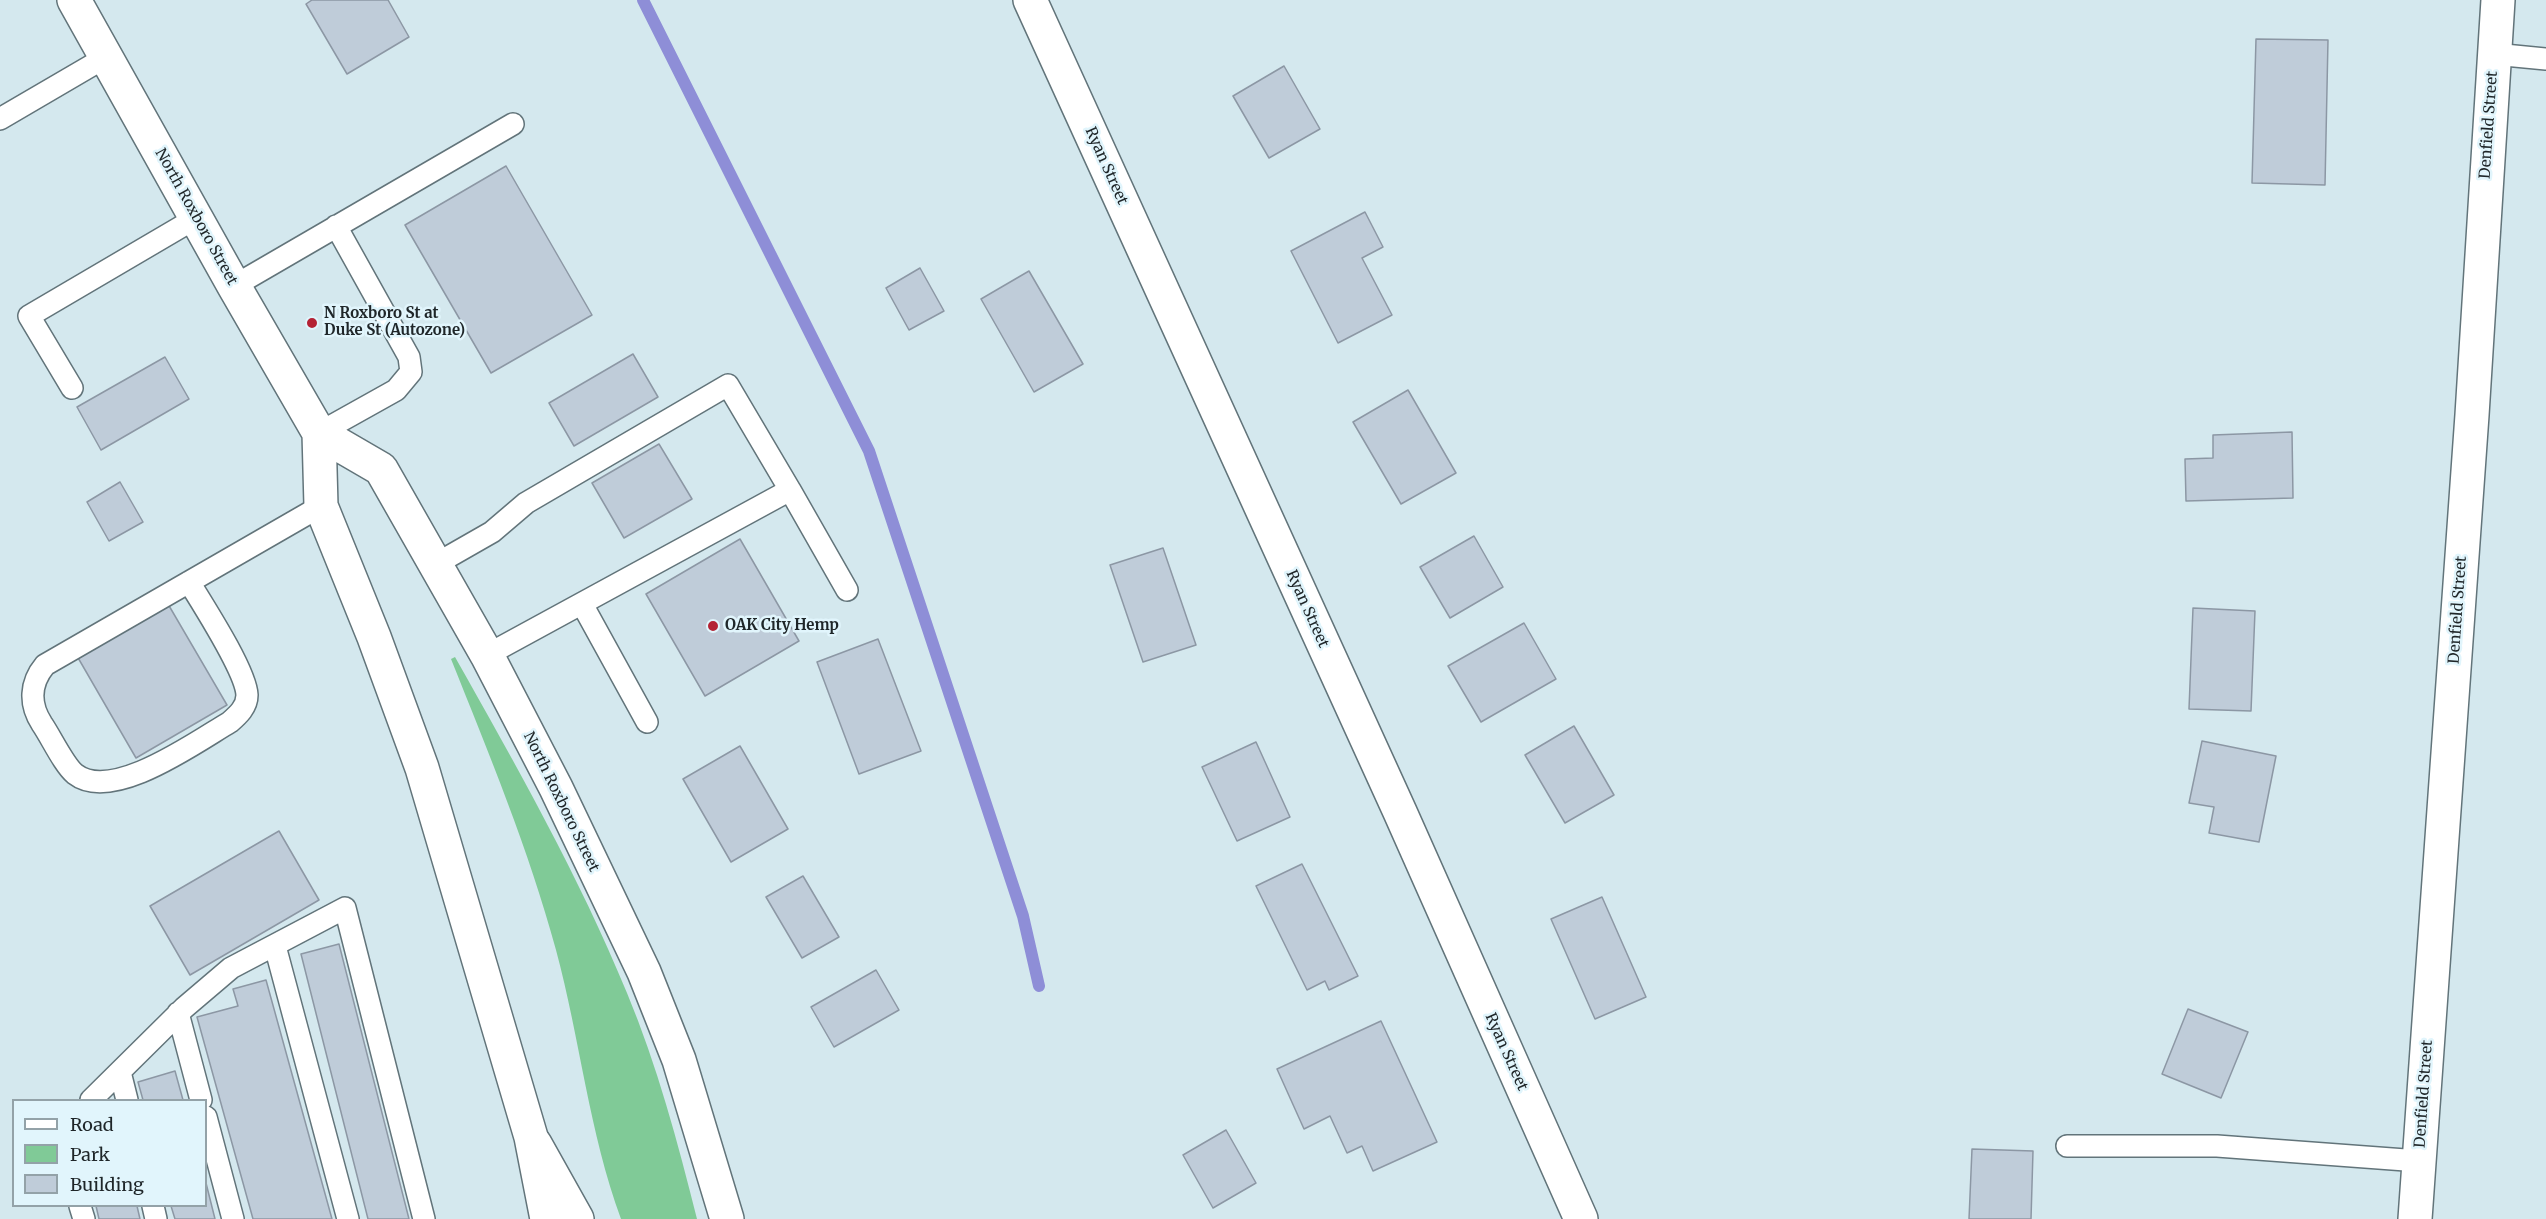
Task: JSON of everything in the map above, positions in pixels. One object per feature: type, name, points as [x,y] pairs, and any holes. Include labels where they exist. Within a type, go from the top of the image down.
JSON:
[{"type":"main road","name":"North Roxboro Street","points":[[74,0],[319,433],[321,506],[374,637],[422,768],[531,1137],[577,1219]]},
{"type":"main road","name":"Ryan Street","points":[[1030,0],[1395,801],[1581,1219]]},
{"type":"main road","name":"Denfield Street","points":[[2415,1219],[2472,415],[2498,0]]},
{"type":"main road","name":"North Roxboro Street","points":[[319,433],[381,469],[487,655],[556,788],[644,972],[680,1060],[727,1219]]},
{"type":"main road","points":[[531,1137],[547,1219]]},
{"type":"lane","points":[[2494,54],[2546,59]]},
{"type":"lane","points":[[0,119],[106,57]]},
{"type":"lane","points":[[234,286],[513,124]]},
{"type":"lane","points":[[72,388],[29,316],[196,218]]},
{"type":"lane","points":[[319,433],[396,390],[411,372],[409,357],[336,226]]},
{"type":"lane","points":[[436,564],[492,532],[526,503],[728,385],[847,590]]},
{"type":"lane","points":[[487,655],[790,490]]},
{"type":"lane","points":[[189,582],[243,677],[247,697],[242,712],[230,722],[134,776],[91,782],[74,773],[34,712],[33,692],[38,674],[45,665],[189,582],[321,506]]},
{"type":"lane","points":[[582,604],[647,722]]},
{"type":"lane","points":[[93,1099],[178,1013],[231,969],[345,908],[424,1219]]},
{"type":"lane","points":[[275,945],[348,1219]]},
{"type":"lane","points":[[178,1013],[200,1099]]},
{"type":"lane","points":[[120,1072],[127,1099]]},
{"type":"lane","points":[[207,1121],[233,1219]]},
{"type":"lane","points":[[2067,1146],[2217,1146],[2419,1161]]},
{"type":"green space","points":[[455,657],[568,864],[627,993],[657,1076],[697,1219],[621,1219],[601,1153],[556,950],[534,876],[508,803],[451,659]]},
{"type":"building","points":[[312,0],[388,0],[409,37],[347,74],[306,4]]},
{"type":"building","points":[[2256,39],[2328,40],[2325,185],[2252,183]]},
{"type":"building","points":[[1284,66],[1320,129],[1269,158],[1233,96]]},
{"type":"building","points":[[506,166],[592,315],[491,373],[405,225]]},
{"type":"building","points":[[1365,212],[1383,247],[1362,258],[1392,315],[1338,343],[1291,251]]},
{"type":"building","points":[[920,268],[944,311],[909,330],[886,288]]},
{"type":"building","points":[[1029,271],[1083,364],[1034,392],[981,299]]},
{"type":"building","points":[[633,354],[658,397],[574,446],[549,403]]},
{"type":"building","points":[[165,357],[189,399],[101,450],[77,407]]},
{"type":"building","points":[[1408,390],[1456,473],[1401,504],[1353,422]]},
{"type":"building","points":[[2292,432],[2293,498],[2186,501],[2185,459],[2213,458],[2213,435]]},
{"type":"building","points":[[659,444],[692,499],[624,538],[592,483]]},
{"type":"building","points":[[120,482],[143,522],[109,541],[87,502]]},
{"type":"building","points":[[1474,536],[1503,587],[1450,618],[1420,567]]},
{"type":"building","points":[[740,539],[799,641],[705,696],[646,594]]},
{"type":"building","points":[[1163,548],[1196,645],[1143,662],[1110,565]]},
{"type":"building","points":[[168,604],[227,705],[136,758],[77,656]]},
{"type":"building","points":[[2193,608],[2255,611],[2251,711],[2189,709]]},
{"type":"building","points":[[1524,623],[1556,679],[1481,722],[1448,666]]},
{"type":"building","points":[[878,639],[921,751],[859,774],[817,662]]},
{"type":"building","points":[[1574,726],[1614,795],[1565,823],[1525,755]]},
{"type":"building","points":[[2202,741],[2276,756],[2259,842],[2209,833],[2214,807],[2189,803]]},
{"type":"building","points":[[1256,742],[1290,817],[1237,841],[1202,767]]},
{"type":"building","points":[[740,746],[788,829],[731,862],[683,779]]},
{"type":"building","points":[[279,831],[319,900],[190,975],[150,906]]},
{"type":"building","points":[[1302,864],[1358,976],[1329,990],[1325,981],[1307,990],[1256,886]]},
{"type":"building","points":[[803,876],[839,937],[802,958],[766,897]]},
{"type":"building","points":[[1602,897],[1646,997],[1595,1019],[1551,919]]},
{"type":"building","points":[[339,944],[409,1219],[368,1219],[301,954]]},
{"type":"building","points":[[876,970],[899,1010],[834,1047],[811,1007]]},
{"type":"building","points":[[266,980],[332,1219],[253,1219],[197,1017],[238,1006],[233,989]]},
{"type":"building","points":[[2188,1009],[2248,1032],[2221,1098],[2162,1074]]},
{"type":"building","points":[[1381,1021],[1437,1142],[1373,1171],[1362,1146],[1347,1153],[1330,1116],[1304,1129],[1277,1069]]},
{"type":"building","points":[[175,1071],[183,1099],[143,1099],[138,1082]]},
{"type":"building","points":[[1226,1130],[1256,1183],[1213,1208],[1183,1155]]},
{"type":"building","points":[[1972,1149],[2033,1151],[2031,1219],[1969,1219]]},
{"type":"building","points":[[207,1187],[215,1219],[175,1219],[171,1207],[207,1207]]},
{"type":"building","points":[[96,1207],[137,1207],[140,1219],[99,1219]]},
{"type":"waterway","points":[[643,0],[869,451],[1023,916],[1039,986]]},
{"type":"place","name":"N Roxboro St at Duke St (Autozone)","points":[[312,323]]},
{"type":"place","name":"OAK City Hemp","points":[[713,626]]}]
